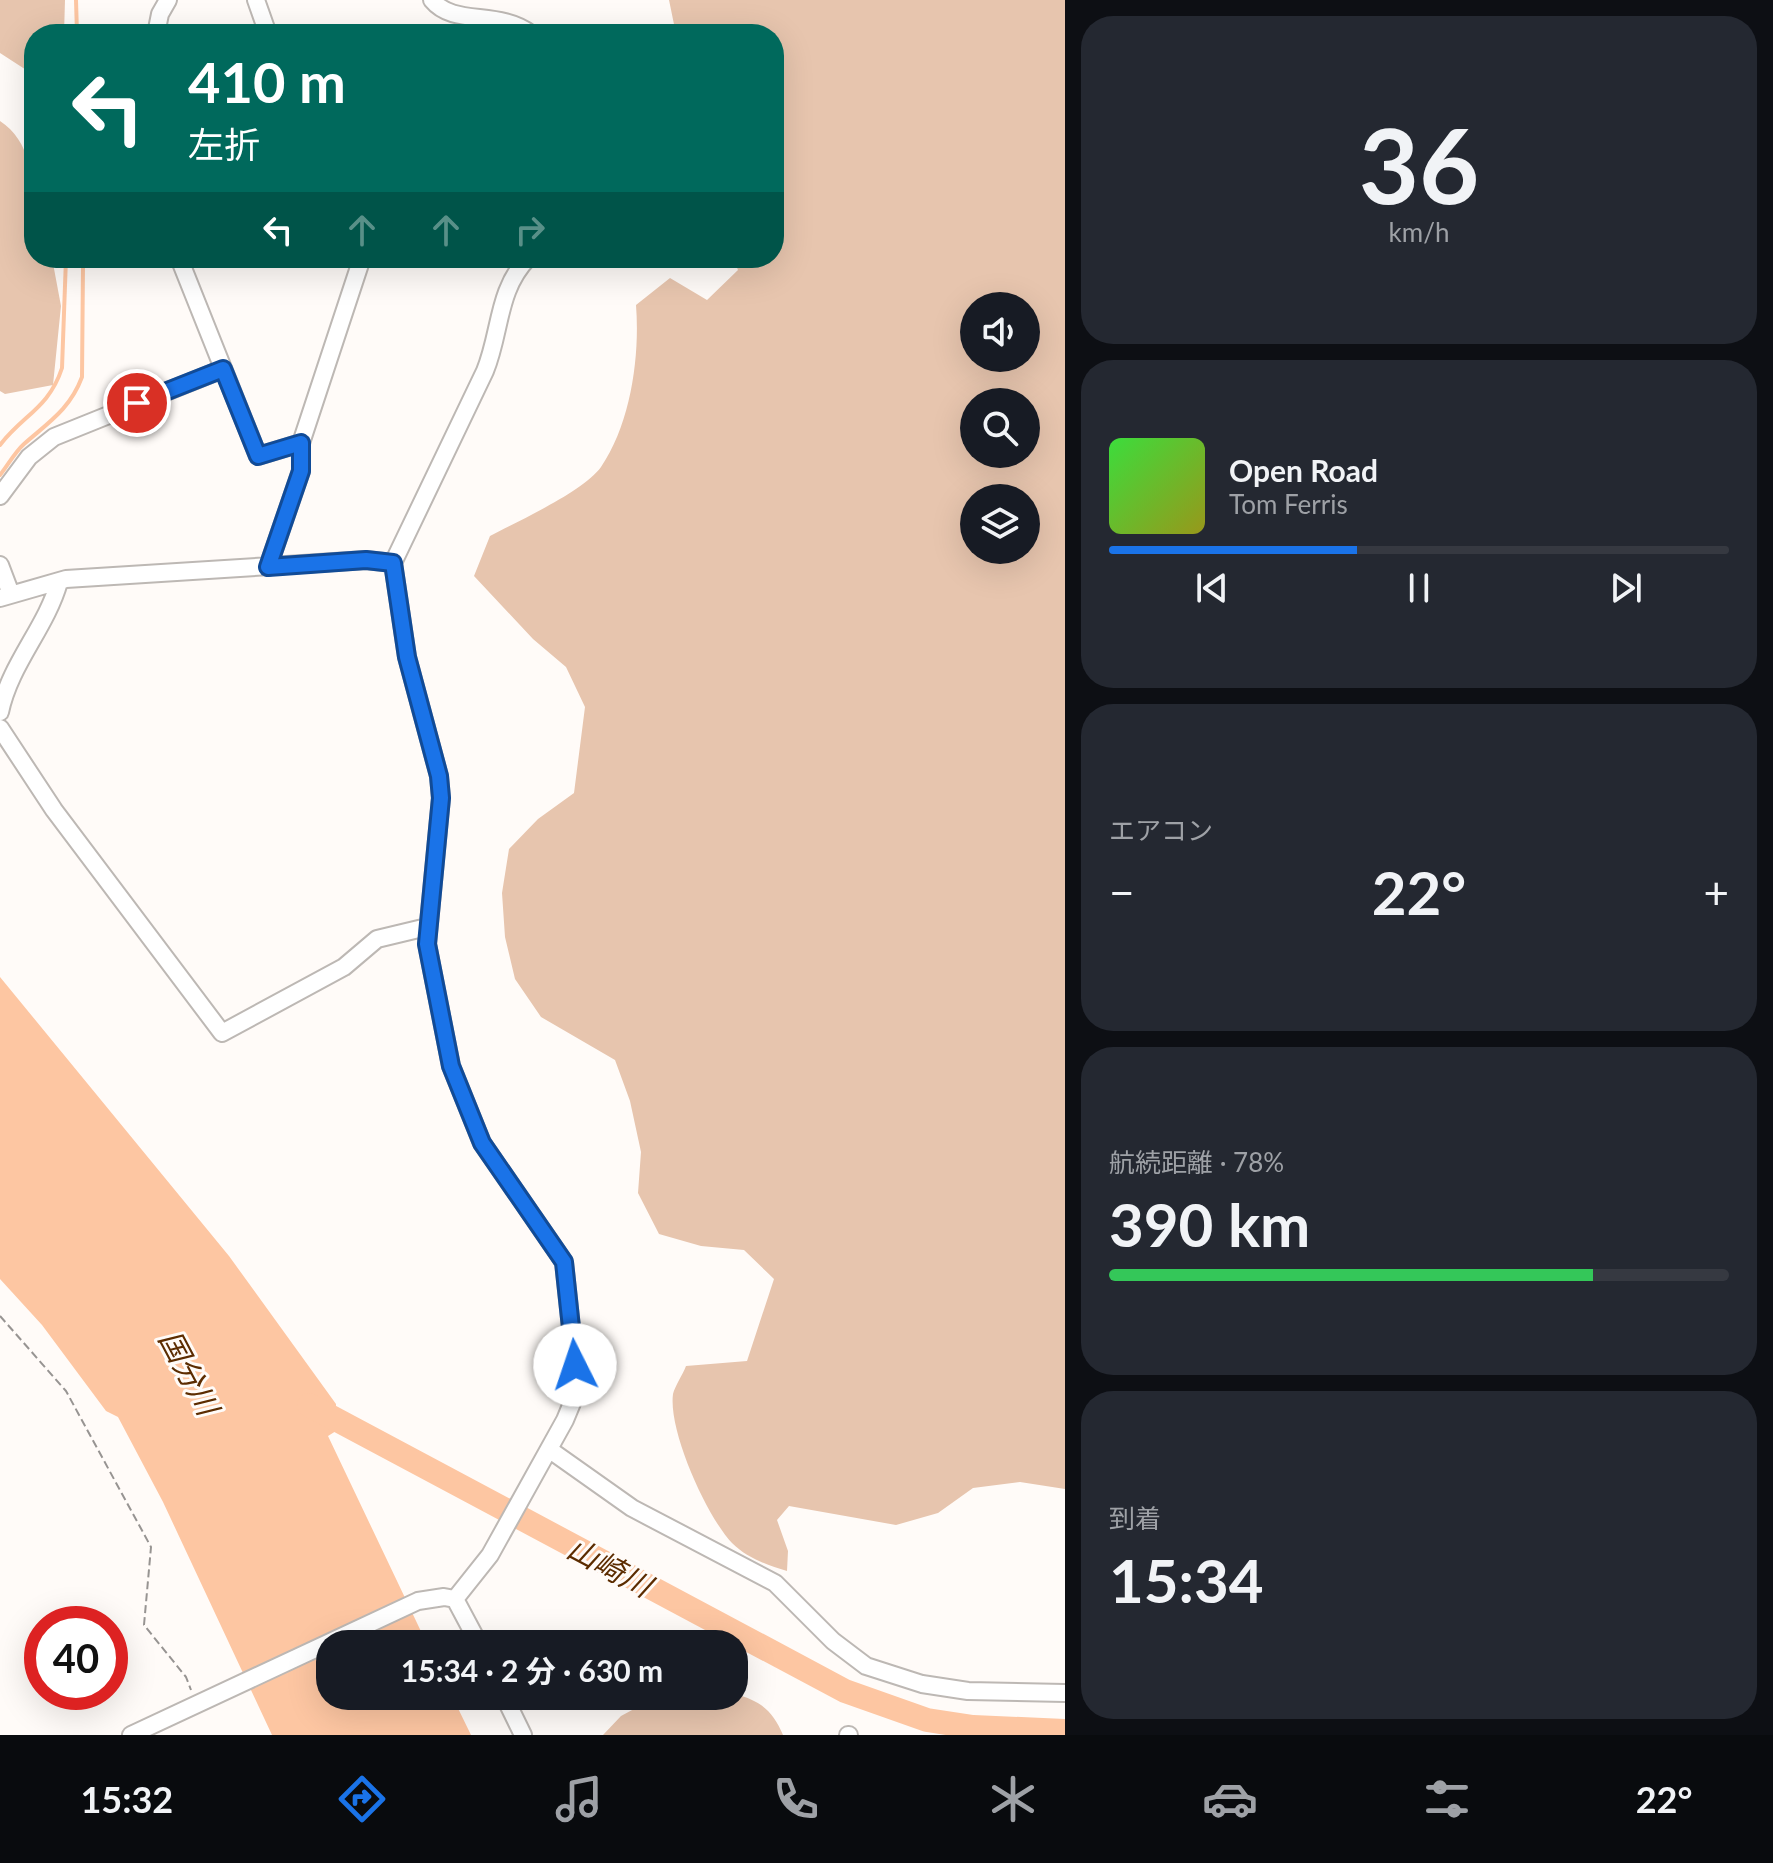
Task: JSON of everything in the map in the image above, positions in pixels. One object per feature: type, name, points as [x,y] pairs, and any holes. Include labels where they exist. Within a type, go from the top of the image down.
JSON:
[{"type":"street","points":[[158,24],[168,0]]},
{"type":"street","points":[[256,0],[264,24]]},
{"type":"street","points":[[432,0],[448,14],[508,20],[515,24]]},
{"type":"street","points":[[183,268],[258,456],[301,443]]},
{"type":"street","points":[[268,567],[301,471],[301,443],[359,268]]},
{"type":"street","points":[[455,1599],[508,1526],[569,1412],[576,1384],[566,1271],[557,1248],[482,1143],[469,1118],[451,1066],[430,961],[427,927],[441,798],[439,776],[407,657],[393,563],[489,361],[509,284],[521,268]]},
{"type":"street","points":[[0,496],[29,457],[54,437],[223,369]]},
{"type":"street","points":[[0,565],[6,596],[59,582],[366,560],[393,563]]},
{"type":"street","points":[[0,712],[15,669],[54,598],[59,582]]},
{"type":"street","points":[[0,728],[54,810],[222,1033],[344,967],[377,939],[427,927]]},
{"type":"street","points":[[550,1450],[632,1508],[775,1583],[833,1641],[866,1666],[922,1684],[968,1691],[1065,1693]]},
{"type":"street","points":[[131,1735],[402,1608],[432,1598],[455,1599]]},
{"type":"street","points":[[455,1599],[472,1630]]},
{"type":"street","points":[[511,1710],[523,1735]]},
{"type":"path","points":[[0,1316],[66,1391],[151,1547],[144,1625],[186,1677],[202,1704]]},
{"type":"shaded area","points":[[0,0],[65,0],[64,24],[24,24],[24,69],[0,53]]},
{"type":"shaded area","points":[[669,0],[1065,0],[1065,1489],[1020,1482],[973,1488],[938,1513],[896,1525],[789,1506],[777,1520],[788,1551],[787,1571],[744,1553],[722,1531],[691,1473],[673,1410],[673,1394],[686,1366],[747,1361],[774,1279],[744,1250],[701,1246],[659,1234],[638,1193],[641,1152],[630,1101],[615,1060],[541,1017],[515,979],[505,937],[502,893],[509,849],[538,819],[574,793],[585,707],[566,667],[533,639],[474,576],[490,536],[565,496],[601,467],[620,430],[631,389],[635,367],[636,305],[670,278],[707,300],[737,268],[784,268],[784,24],[674,24]]},
{"type":"shaded area","points":[[0,121],[14,133],[24,151],[24,268],[54,268],[61,306],[53,385],[5,394],[0,391]]},
{"type":"shaded area","points":[[748,1699],[775,1719],[783,1735],[603,1735],[621,1716],[632,1710],[748,1710]]},
{"type":"water","name":"国分川","points":[[0,977],[229,1256],[336,1404],[336,1431],[328,1436],[420,1630],[316,1630],[316,1710],[459,1710],[471,1735],[272,1735],[163,1502],[118,1417],[106,1411],[42,1325],[0,1279]]},
{"type":"waterway","points":[[76,0],[77,24]]},
{"type":"waterway","points":[[0,445],[43,402],[57,382],[62,368],[66,268]]},
{"type":"waterway","points":[[0,475],[21,447],[65,406],[82,377],[83,268]]},
{"type":"waterway","name":"山崎川","points":[[309,1405],[845,1691],[927,1720],[973,1727],[1065,1731]]},
{"type":"route","points":[[137,403],[223,369],[258,456],[301,443],[301,471],[268,567],[366,560],[393,563],[407,657],[439,776],[441,798],[427,944],[451,1066],[469,1118],[482,1143],[564,1262],[575,1365]]}]
